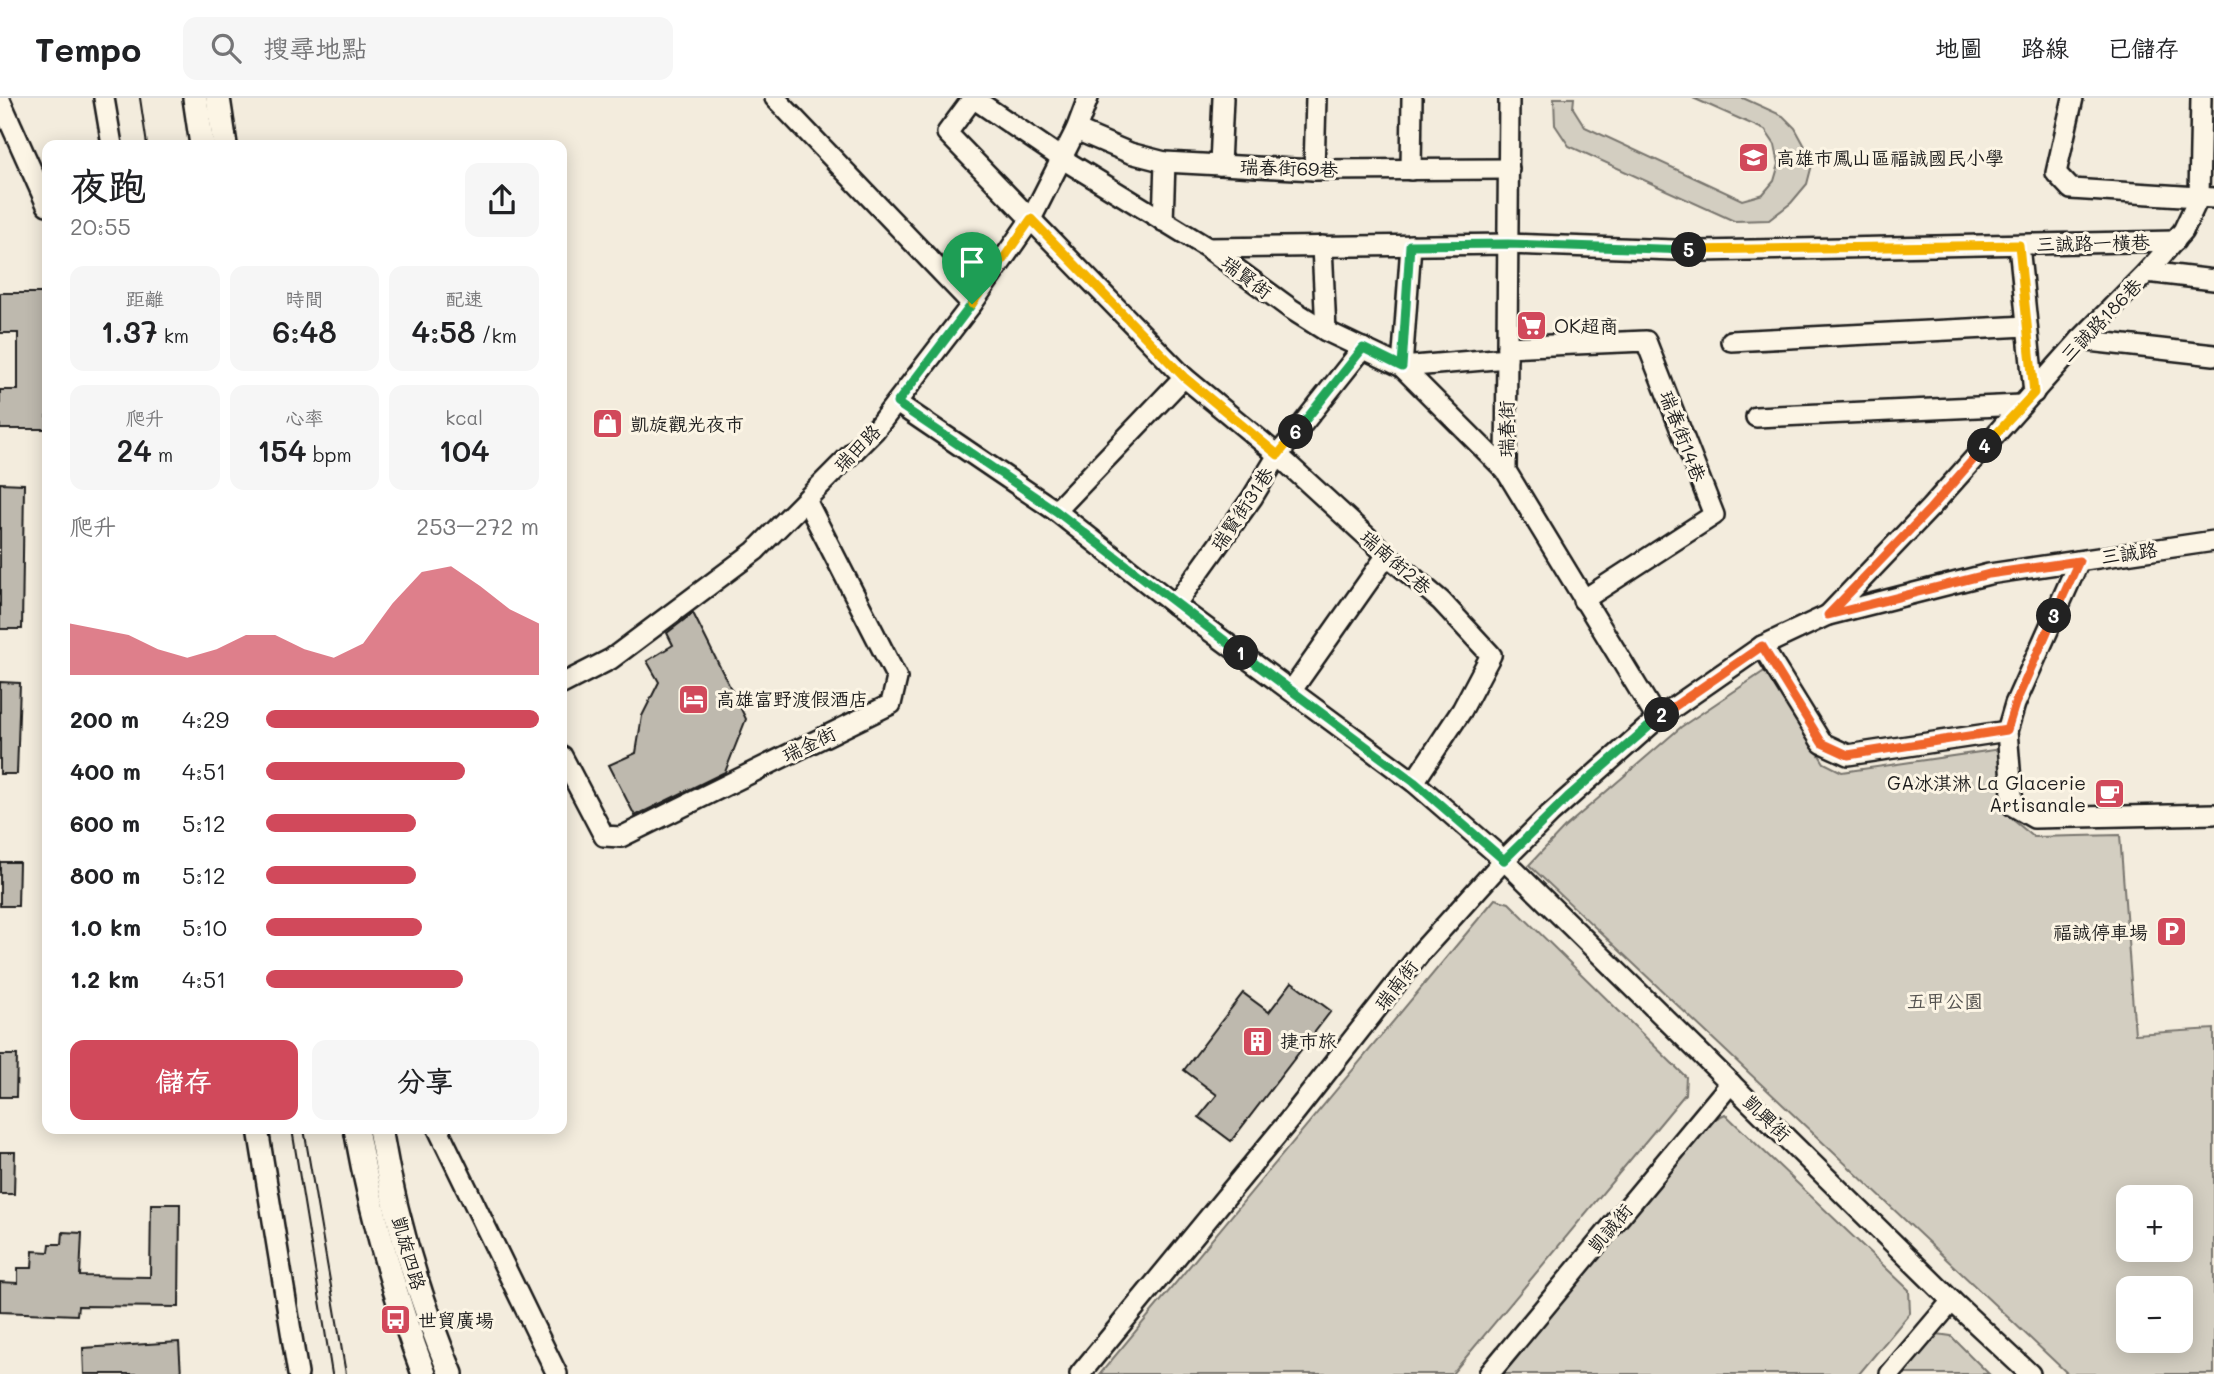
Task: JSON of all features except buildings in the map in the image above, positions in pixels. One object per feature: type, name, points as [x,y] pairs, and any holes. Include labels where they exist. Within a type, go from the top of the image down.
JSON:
[{"type":"street","points":[[104,98],[111,140]]},
{"type":"street","points":[[195,98],[201,140]]},
{"type":"street","points":[[218,98],[224,140]]},
{"type":"street","points":[[775,98],[972,304]]},
{"type":"street","name":"瑞賢街","points":[[973,98],[1061,158],[1208,248],[1270,296],[1326,331],[1402,367],[1506,471]]},
{"type":"street","name":"瑞南街2巷","points":[[973,98],[947,133],[1184,377],[1278,455],[1441,601],[1491,655],[1462,710],[1414,782]]},
{"type":"street","name":"瑞田路","points":[[567,681],[611,659],[755,551],[875,430],[972,304],[1031,219],[1076,130],[1088,98]]},
{"type":"street","points":[[1220,165],[1223,98]]},
{"type":"street","points":[[1314,170],[1316,98]]},
{"type":"street","points":[[1411,170],[1412,98]]},
{"type":"street","name":"瑞春街","points":[[1509,98],[1506,471],[1657,719]]},
{"type":"street","points":[[2073,98],[2056,173],[2071,189],[2207,197],[2201,98]]},
{"type":"street","points":[[0,100],[42,194]]},
{"type":"street","name":"瑞春街69巷","points":[[1076,130],[1130,153],[1165,162],[1314,170],[1509,169]]},
{"type":"street","points":[[1163,221],[1165,162]]},
{"type":"street","name":"三誠路186巷","points":[[1828,615],[1930,509],[2080,340],[2147,272],[2183,231],[2207,197]]},
{"type":"street","name":"三誠路一橫巷","points":[[1208,248],[1508,244],[1702,251],[2175,241]]},
{"type":"street","points":[[1410,245],[1402,367],[1507,352]]},
{"type":"street","points":[[1756,417],[2027,399],[2027,327],[2019,245]]},
{"type":"street","points":[[1322,246],[1326,331]]},
{"type":"street","points":[[2147,272],[2214,280]]},
{"type":"street","points":[[1731,341],[2027,327]]},
{"type":"street","points":[[2080,340],[2214,355]]},
{"type":"street","name":"瑞春街14巷","points":[[1507,352],[1646,341],[1714,515],[1583,600]]},
{"type":"street","name":"瑞賢街31巷","points":[[1175,605],[1252,498],[1278,455],[1363,348]]},
{"type":"street","points":[[1056,511],[1184,377]]},
{"type":"street","name":"凱興街","points":[[897,403],[1056,511],[1175,605],[1414,782],[1504,860],[2030,1374]]},
{"type":"street","name":"瑞金街","points":[[567,766],[604,836],[621,837],[891,704],[897,678],[806,500]]},
{"type":"street","name":"三誠路","points":[[1762,646],[1828,615],[1989,574],[2214,541]]},
{"type":"street","points":[[1292,690],[1387,555]]},
{"type":"street","points":[[2079,561],[2015,704],[2007,730],[2013,806],[2034,818],[2214,814]]},
{"type":"street","points":[[1762,646],[1822,743],[1848,755],[2007,730]]},
{"type":"street","name":"瑞南街","points":[[1080,1374],[1290,1119],[1422,951],[1504,860],[1568,797],[1657,719],[1762,646]]},
{"type":"street","name":"凱誠街","points":[[1489,1374],[1731,1083]]},
{"type":"street","points":[[259,1134],[298,1374]]},
{"type":"street","name":"凱旋四路","points":[[357,1134],[367,1189],[411,1341],[424,1374]]},
{"type":"street","name":"凱旋四路","points":[[381,1134],[389,1184],[429,1323],[451,1374]]},
{"type":"street","points":[[440,1134],[557,1374]]},
{"type":"street","points":[[1890,1374],[1952,1300]]},
{"type":"green space","points":[[1554,98],[1574,98],[1573,108],[1585,127],[1742,200],[1763,194],[1774,181],[1779,164],[1775,145],[1765,130],[1693,98],[1743,98],[1783,116],[1795,128],[1813,161],[1807,184],[1791,203],[1769,220],[1734,221],[1569,146],[1555,125]]},
{"type":"green space","name":"五甲公園","points":[[1766,670],[1824,763],[1842,772],[2001,749],[2002,811],[2034,837],[2120,835],[2135,1034],[2214,1029],[2214,1374],[2068,1374],[1529,865],[1564,828],[1681,727]]},
{"type":"green space","points":[[1495,899],[1509,903],[1686,1077],[1685,1094],[1452,1374],[1100,1374]]},
{"type":"green space","points":[[1725,1114],[1909,1290],[1910,1313],[1859,1374],[1503,1374],[1713,1120]]},
{"type":"green space","points":[[1937,1334],[1951,1336],[1989,1374],[1904,1374]]},
{"type":"tram line","points":[[140,98],[146,140]]},
{"type":"tram line","points":[[293,1134],[332,1374]]},
{"type":"tram line","points":[[305,1134],[346,1374]]},
{"type":"place","name":"高雄市鳳山區福誠國民小學","points":[[1753,158]]},
{"type":"place","name":"OK超商","points":[[1531,326]]},
{"type":"place","name":"凱旋觀光夜市","points":[[607,424]]},
{"type":"place","name":"高雄富野渡假酒店","points":[[693,699]]},
{"type":"place","name":"GA冰淇淋 La Glacerie Artisanale","points":[[2109,794]]},
{"type":"place","name":"福誠停車場","points":[[2171,932]]},
{"type":"place","name":"捷市旅","points":[[1257,1041]]},
{"type":"place","name":"世貿廣場","points":[[395,1320]]},
{"type":"route","points":[[1031,219],[1184,377],[1278,455],[1363,348],[1402,367],[1410,245],[1508,244],[1702,251],[2019,245],[2034,393],[1930,509],[1828,615],[1989,574],[2079,561],[2015,704],[2007,730],[1848,755],[1822,743],[1762,646],[1657,719],[1568,797],[1504,860],[1414,782],[1175,605],[1056,511],[897,403],[972,304],[1031,219]]}]
